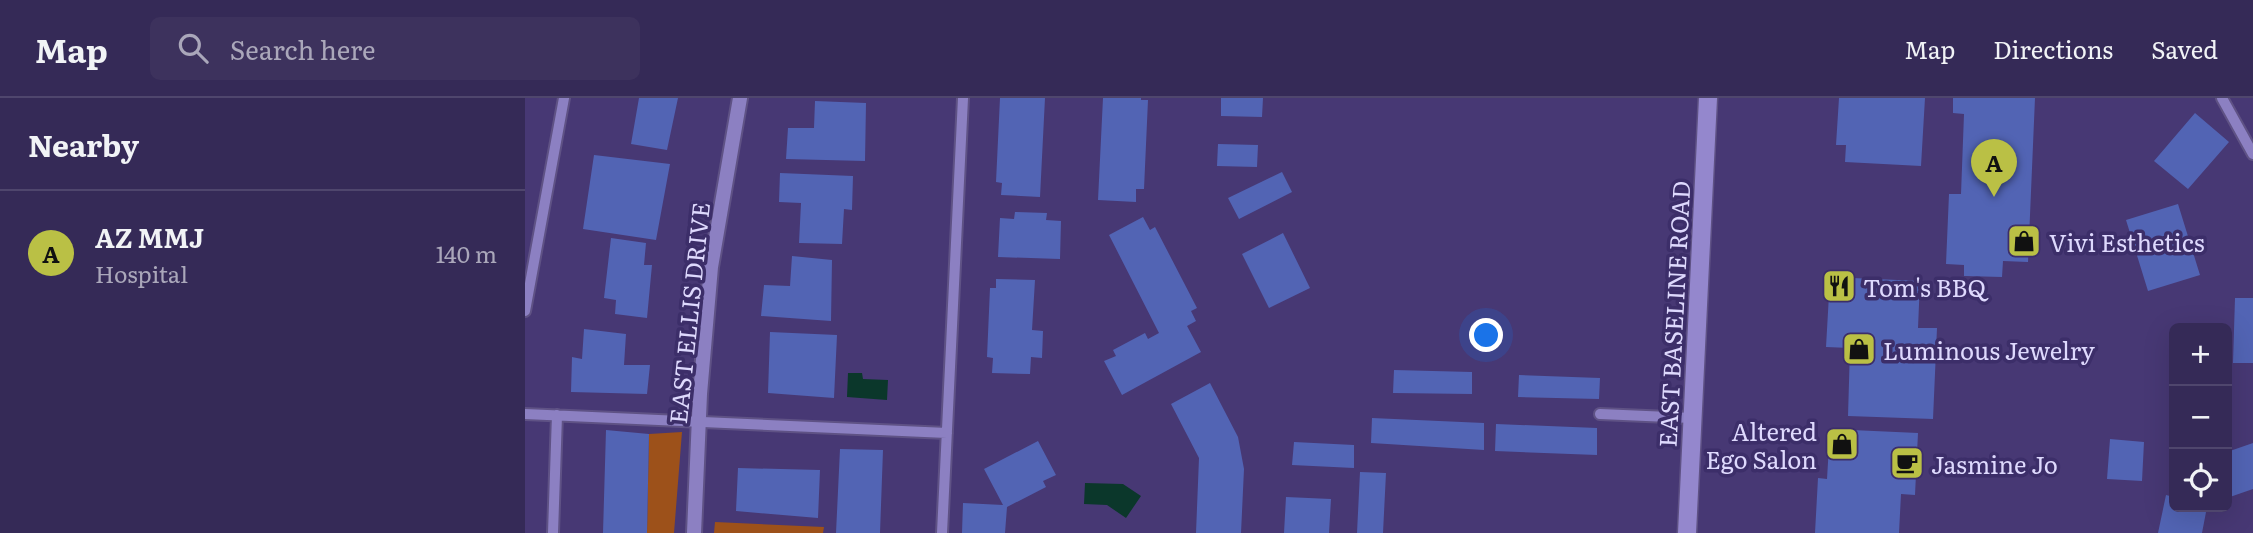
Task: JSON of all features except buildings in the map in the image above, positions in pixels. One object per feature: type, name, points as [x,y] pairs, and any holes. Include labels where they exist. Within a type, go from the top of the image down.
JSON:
[{"type":"main road","name":"EAST BASELINE ROAD","points":[[1687,533],[1708,98]]},
{"type":"street","name":"EAST ELLIS DRIVE","points":[[694,533],[699,421],[711,267],[740,98]]},
{"type":"lane","points":[[525,311],[564,98]]},
{"type":"lane","points":[[942,533],[963,98]]},
{"type":"lane","points":[[2222,98],[2253,154]]},
{"type":"lane","points":[[525,414],[947,433]]},
{"type":"lane","points":[[1599,414],[1692,418]]},
{"type":"lane","points":[[553,533],[557,415]]},
{"type":"shaded area","points":[[848,373],[862,373],[863,379],[888,380],[887,400],[847,397]]},
{"type":"shaded area","points":[[682,432],[674,533],[647,533],[649,434]]},
{"type":"shaded area","points":[[1085,483],[1123,484],[1141,496],[1126,518],[1107,505],[1084,504]]},
{"type":"shaded area","points":[[715,522],[824,527],[823,533],[714,533]]},
{"type":"place","name":"AZ MMJ","points":[[1994,197]]},
{"type":"place","name":"Vivi Esthetics","points":[[2024,241]]},
{"type":"place","name":"Tom's BBQ","points":[[1839,286]]},
{"type":"place","name":"Luminous Jewelry","points":[[1859,349]]},
{"type":"place","name":"Altered Ego Salon","points":[[1842,444]]},
{"type":"place","name":"Jasmine Jo","points":[[1907,463]]}]
